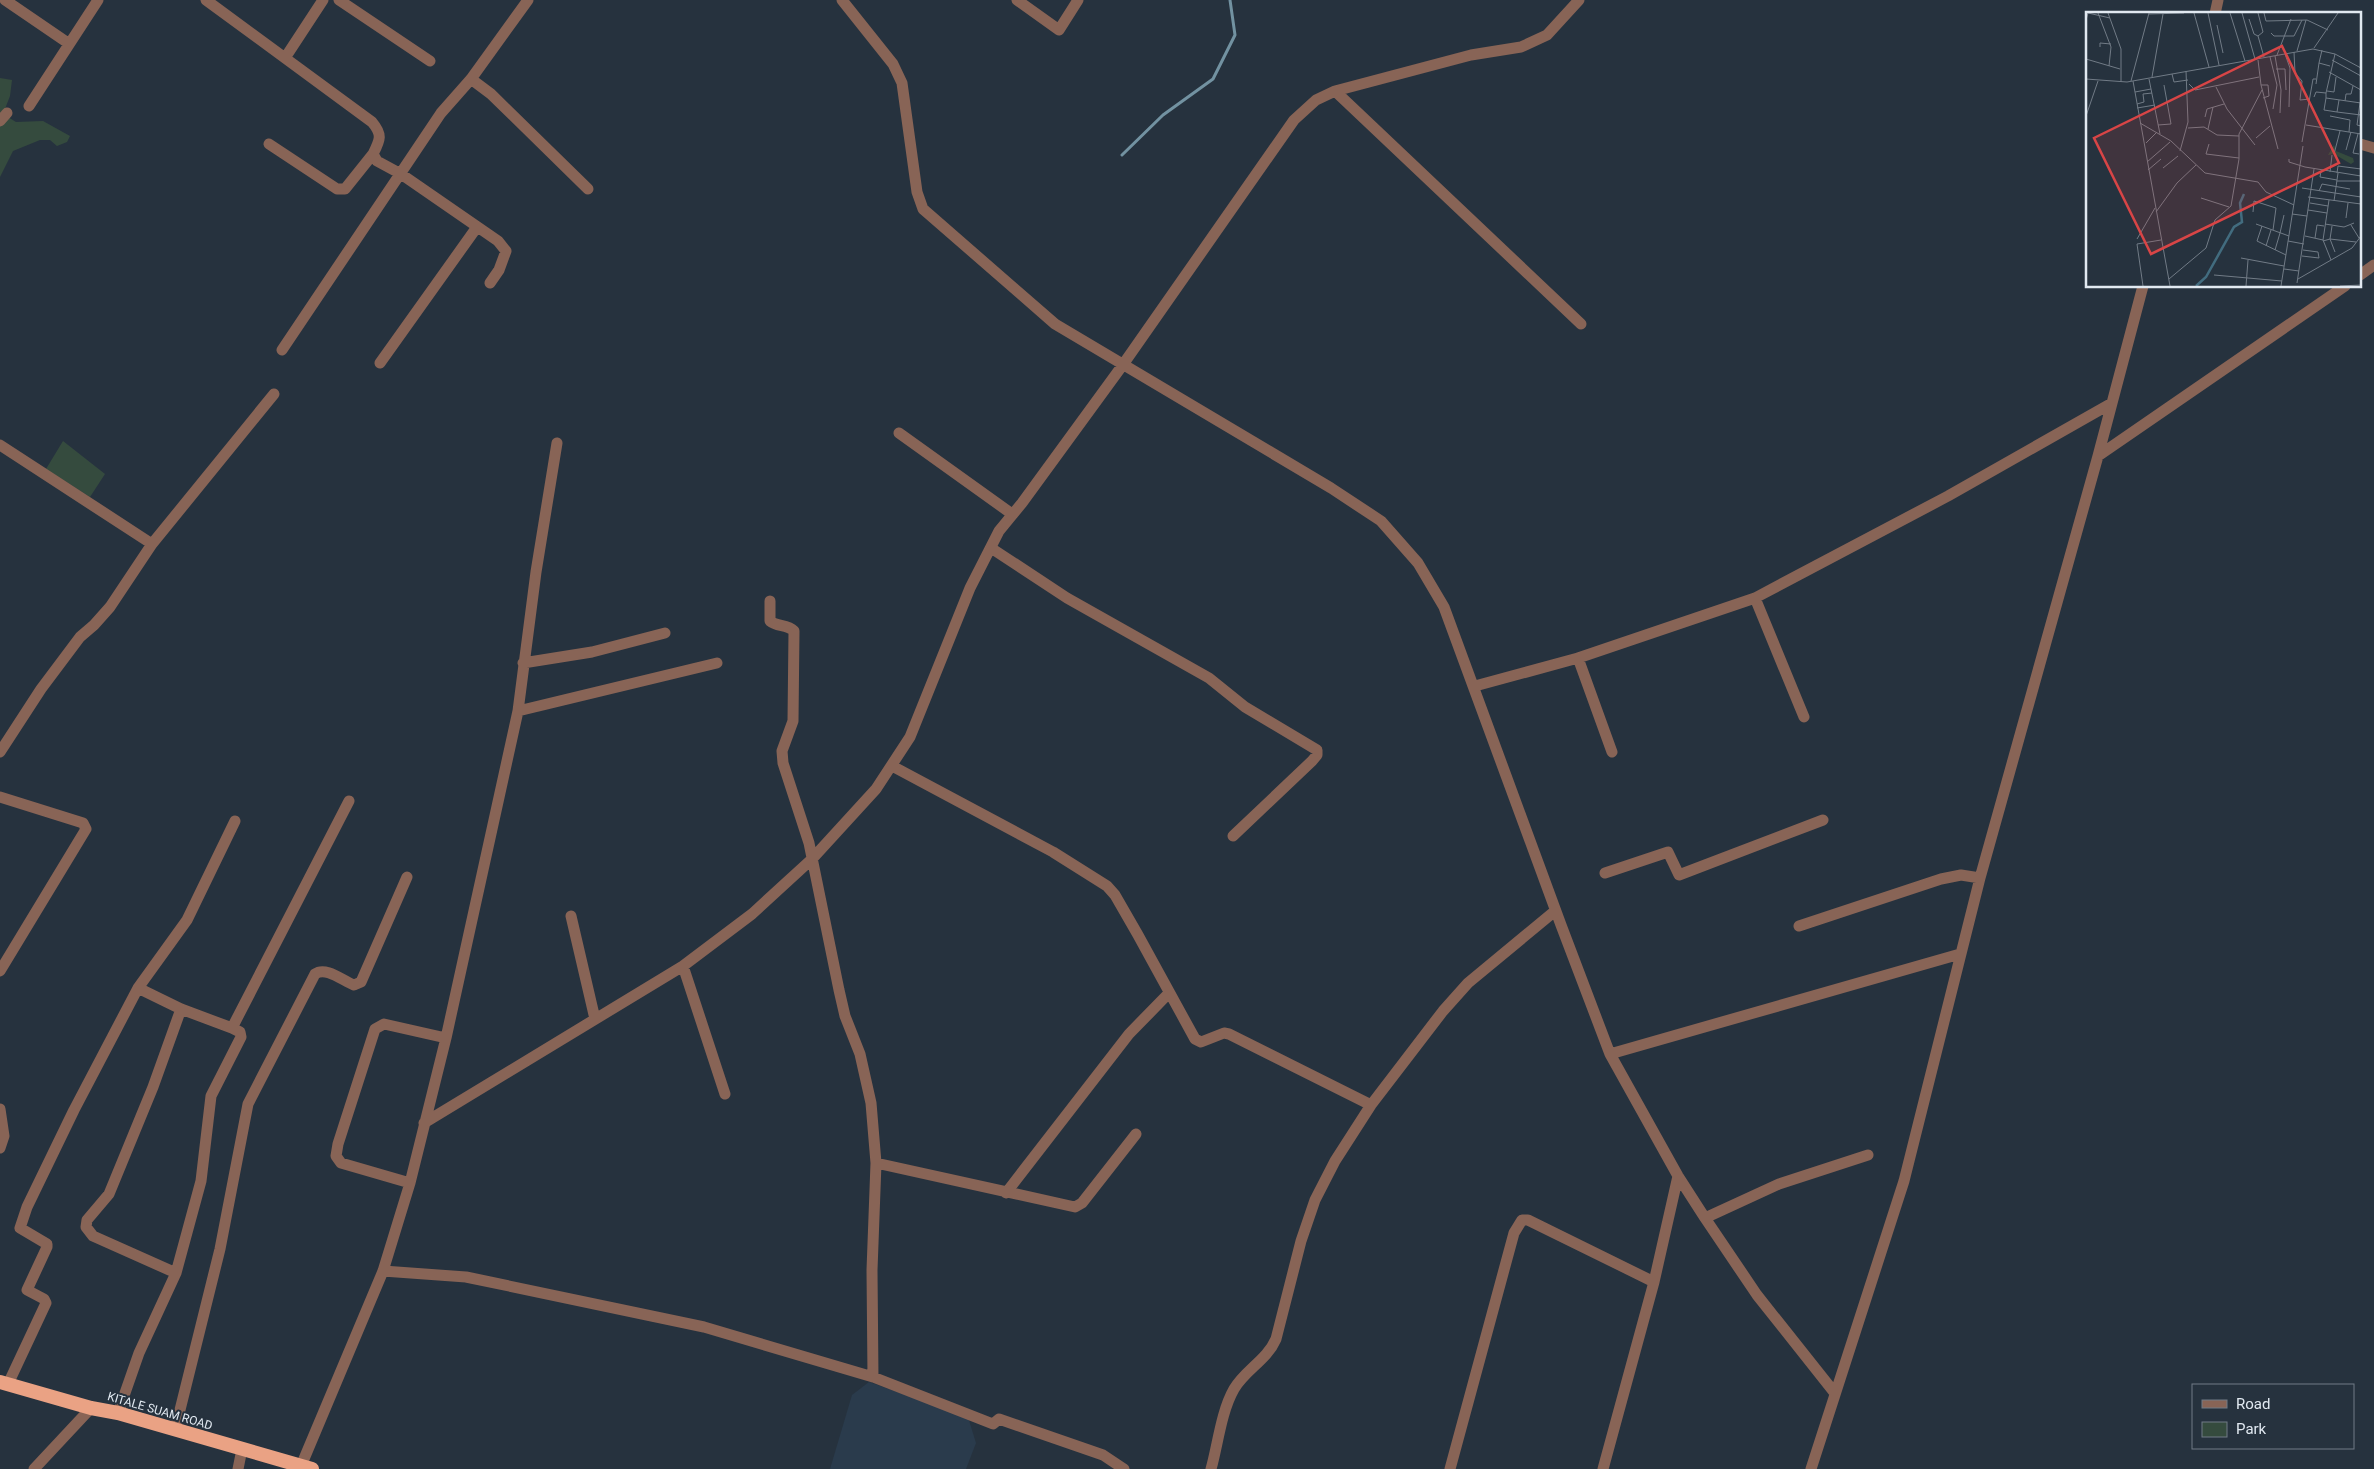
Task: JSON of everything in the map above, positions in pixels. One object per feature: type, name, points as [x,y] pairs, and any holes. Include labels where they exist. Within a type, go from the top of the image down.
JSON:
[{"type":"highway","name":"KITALE SUAM ROAD","points":[[4,1383],[92,1408],[118,1413],[306,1467]]},
{"type":"street","points":[[5,0],[68,43]]},
{"type":"street","points":[[28,106],[98,0]]},
{"type":"street","points":[[285,58],[323,0]]},
{"type":"street","points":[[339,0],[430,61]]},
{"type":"street","points":[[282,350],[441,113],[471,79],[528,0]]},
{"type":"street","points":[[842,0],[893,64],[902,83],[917,192],[923,209],[1055,324],[1381,520],[1418,563],[1444,607],[1475,686],[1610,1054],[1678,1176],[1758,1295],[1834,1392]]},
{"type":"street","points":[[1017,0],[1059,30],[1078,0]]},
{"type":"street","points":[[424,1123],[683,966],[752,914],[812,859],[876,789],[910,738],[970,588],[999,531],[1122,366],[1294,120],[1316,100],[1335,91],[1471,55],[1521,47],[1547,35],[1579,0]]},
{"type":"street","points":[[215,2],[285,58],[372,122],[380,131],[381,137],[373,154],[345,189],[337,189],[269,144]]},
{"type":"street","points":[[471,79],[492,94],[588,189]]},
{"type":"street","points":[[1335,91],[1581,324]]},
{"type":"street","points":[[373,154],[377,161],[401,174],[498,241],[506,251],[500,270],[490,283]]},
{"type":"street","points":[[380,363],[477,226]]},
{"type":"street","points":[[2362,274],[2374,265]]},
{"type":"street","points":[[1811,1469],[1834,1392],[1904,1181],[1980,878],[2098,456],[2142,288]]},
{"type":"street","points":[[2098,456],[2342,288]]},
{"type":"street","points":[[0,752],[41,689],[80,637],[94,625],[110,606],[152,544],[274,394]]},
{"type":"street","points":[[1475,686],[1578,658],[1754,598],[1948,496],[2112,403]]},
{"type":"street","points":[[899,433],[1012,514]]},
{"type":"street","points":[[306,1467],[383,1271],[410,1184],[446,1038],[518,711],[523,663],[557,443]]},
{"type":"street","points":[[0,445],[152,544]]},
{"type":"street","points":[[991,548],[1067,598],[1208,678],[1245,707],[1317,750],[1317,755],[1312,761],[1233,836]]},
{"type":"street","points":[[1754,598],[1804,717]]},
{"type":"street","points":[[770,601],[770,621],[773,624],[790,626],[794,631],[793,721],[782,751],[783,763],[812,859],[845,1016],[860,1054],[869,1090],[876,1163],[872,1270],[874,1377]]},
{"type":"street","points":[[523,663],[592,652],[664,633]]},
{"type":"street","points":[[1578,658],[1612,752]]},
{"type":"street","points":[[518,711],[717,664]]},
{"type":"street","points":[[892,766],[1053,852],[1107,886],[1129,919],[1190,1033],[1198,1041],[1204,1042],[1224,1033],[1229,1034],[1371,1105]]},
{"type":"street","points":[[0,798],[83,823],[86,829],[0,971]]},
{"type":"street","points":[[232,1028],[349,800]]},
{"type":"street","points":[[1605,873],[1668,852],[1679,875],[1822,820]]},
{"type":"street","points":[[4,1383],[46,1303],[44,1299],[27,1290],[47,1249],[47,1244],[22,1231],[20,1225],[74,1110],[138,988],[187,920],[235,821]]},
{"type":"street","points":[[1799,926],[1940,879],[1961,875],[1980,878]]},
{"type":"street","points":[[175,1430],[220,1249],[250,1099],[315,974],[319,971],[325,972],[354,985],[361,982],[407,877]]},
{"type":"street","points":[[1212,1469],[1226,1411],[1234,1390],[1271,1352],[1276,1339],[1300,1241],[1315,1200],[1335,1161],[1371,1105],[1443,1011],[1468,983],[1556,911]]},
{"type":"street","points":[[571,916],[595,1019]]},
{"type":"street","points":[[1610,1054],[1960,954]]},
{"type":"street","points":[[683,966],[725,1094]]},
{"type":"street","points":[[118,1413],[140,1353],[176,1273],[201,1181],[211,1096],[241,1038],[240,1032],[232,1028],[181,1009],[138,988]]},
{"type":"street","points":[[1006,1193],[1130,1034],[1169,993]]},
{"type":"street","points":[[176,1273],[93,1236],[86,1227],[87,1220],[109,1194],[153,1087],[181,1009]]},
{"type":"street","points":[[410,1184],[341,1163],[336,1156],[338,1144],[375,1029],[384,1024],[446,1038]]},
{"type":"street","points":[[0,1109],[4,1136],[0,1148]]},
{"type":"street","points":[[876,1163],[1006,1193],[1075,1206],[1082,1203],[1136,1134]]},
{"type":"street","points":[[1706,1218],[1779,1184],[1868,1156]]},
{"type":"street","points":[[1603,1469],[1654,1282],[1678,1176]]},
{"type":"street","points":[[1450,1469],[1514,1233],[1522,1220],[1528,1220],[1654,1282]]},
{"type":"street","points":[[383,1271],[466,1277],[704,1327],[874,1377],[993,1424],[999,1419],[1104,1455],[1124,1469]]},
{"type":"street","points":[[34,1469],[92,1408]]},
{"type":"street","points":[[238,1469],[242,1449]]},
{"type":"shaded area","points":[[869,1382],[968,1417],[976,1443],[966,1469],[830,1469],[852,1395]]},
{"type":"green space","points":[[0,78],[12,80],[10,96],[3,114],[16,122],[43,121],[70,136],[67,142],[57,146],[50,140],[40,140],[13,151],[0,177]]},
{"type":"green space","points":[[63,441],[105,474],[90,497],[46,469]]},
{"type":"waterway","points":[[1122,155],[1163,115],[1213,79],[1235,35],[1230,0]]}]
